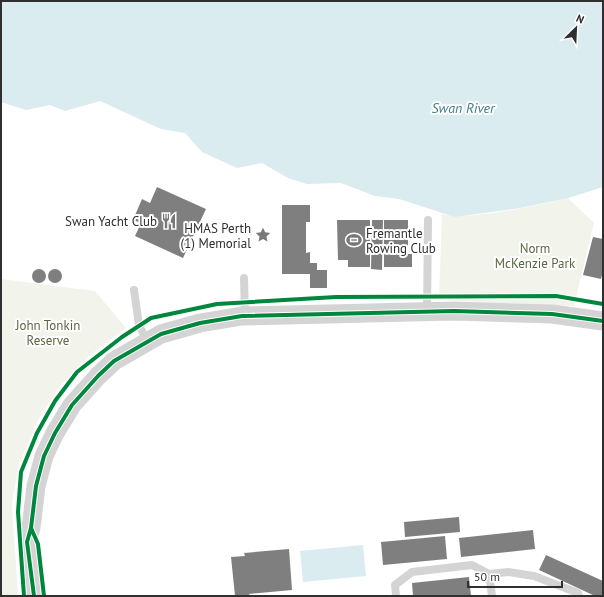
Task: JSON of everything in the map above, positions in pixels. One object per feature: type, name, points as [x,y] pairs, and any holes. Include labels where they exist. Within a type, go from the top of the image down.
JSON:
[{"type":"street","points":[[34,596],[27,542],[31,528],[36,486],[44,456],[65,416],[98,376],[114,361],[160,334],[200,323],[245,316],[427,312],[528,312],[603,321]]},
{"type":"street","points":[[31,528],[38,544],[44,596]]},
{"type":"lane","points":[[427,312],[428,220]]},
{"type":"lane","points":[[244,278],[245,316]]},
{"type":"lane","points":[[134,290],[139,325],[147,341]]},
{"type":"lane","points":[[396,596],[395,585],[412,572],[472,565],[488,574],[508,572],[534,576],[578,593],[579,596]]},
{"type":"lane","points":[[488,574],[492,596]]},
{"type":"green space","name":"Norm McKenzie Park","points":[[568,198],[594,223],[574,306],[439,300],[442,214],[455,216],[487,214]]},
{"type":"green space","name":"John Tonkin Reserve","points":[[1,279],[95,291],[126,328],[88,357],[60,386],[38,420],[19,465],[12,503],[18,596],[1,596]]},
{"type":"water","name":"Swan River","points":[[1,1],[603,1],[603,187],[568,198],[520,208],[455,217],[399,199],[375,196],[341,183],[307,184],[288,178],[262,163],[237,168],[202,152],[185,133],[161,129],[100,101],[65,111],[50,105],[26,110],[1,102]]},
{"type":"water","points":[[363,545],[366,576],[303,582],[300,551]]},
{"type":"building","name":"Swan Yacht Club","points":[[157,187],[206,209],[183,258],[135,236],[141,223],[133,220],[142,199],[150,203]]},
{"type":"building","points":[[282,205],[310,205],[310,222],[306,222],[306,253],[310,252],[310,263],[317,263],[317,270],[327,270],[327,288],[310,288],[310,274],[282,274]]},
{"type":"building","name":"Fremantle Rowing Club","points":[[337,220],[370,220],[370,267],[348,267],[348,260],[338,260]]},
{"type":"building","points":[[372,220],[383,220],[382,270],[371,269]]},
{"type":"building","points":[[384,220],[408,220],[408,254],[412,254],[412,267],[384,267]]},
{"type":"building","points":[[593,237],[603,239],[603,271],[601,279],[583,275]]},
{"type":"building","points":[[36,269],[42,269],[46,273],[46,279],[42,283],[36,283],[32,279],[32,273]]},
{"type":"building","points":[[52,269],[58,269],[62,273],[62,279],[58,283],[52,283],[48,279],[48,273]]},
{"type":"building","points":[[459,517],[460,532],[405,537],[404,522]]},
{"type":"building","points":[[533,530],[535,549],[461,557],[459,538]]},
{"type":"building","points":[[445,536],[447,559],[383,565],[381,542]]},
{"type":"building","points":[[289,549],[292,590],[249,594],[250,596],[235,596],[231,557],[245,556],[244,553]]},
{"type":"building","points":[[546,555],[603,581],[602,596],[595,596],[539,570]]},
{"type":"building","points":[[469,577],[471,596],[413,596],[412,583]]},
{"type":"cycle path","points":[[24,596],[18,512],[21,472],[37,433],[55,401],[77,372],[122,337],[151,318],[217,304],[336,297],[556,296],[603,304]]},
{"type":"cycle path","points":[[34,596],[27,542],[31,528],[36,486],[44,456],[55,433],[72,405],[98,376],[114,361],[161,334],[200,323],[242,316],[454,311],[552,314],[603,321]]},
{"type":"cycle path","points":[[31,528],[38,544],[44,596]]},
{"type":"place","name":"Swan Yacht Club","points":[[169,221]]},
{"type":"place","name":"HMAS Perth (1) Memorial","points":[[263,235]]},
{"type":"place","name":"Fremantle Rowing Club","points":[[354,240]]}]
